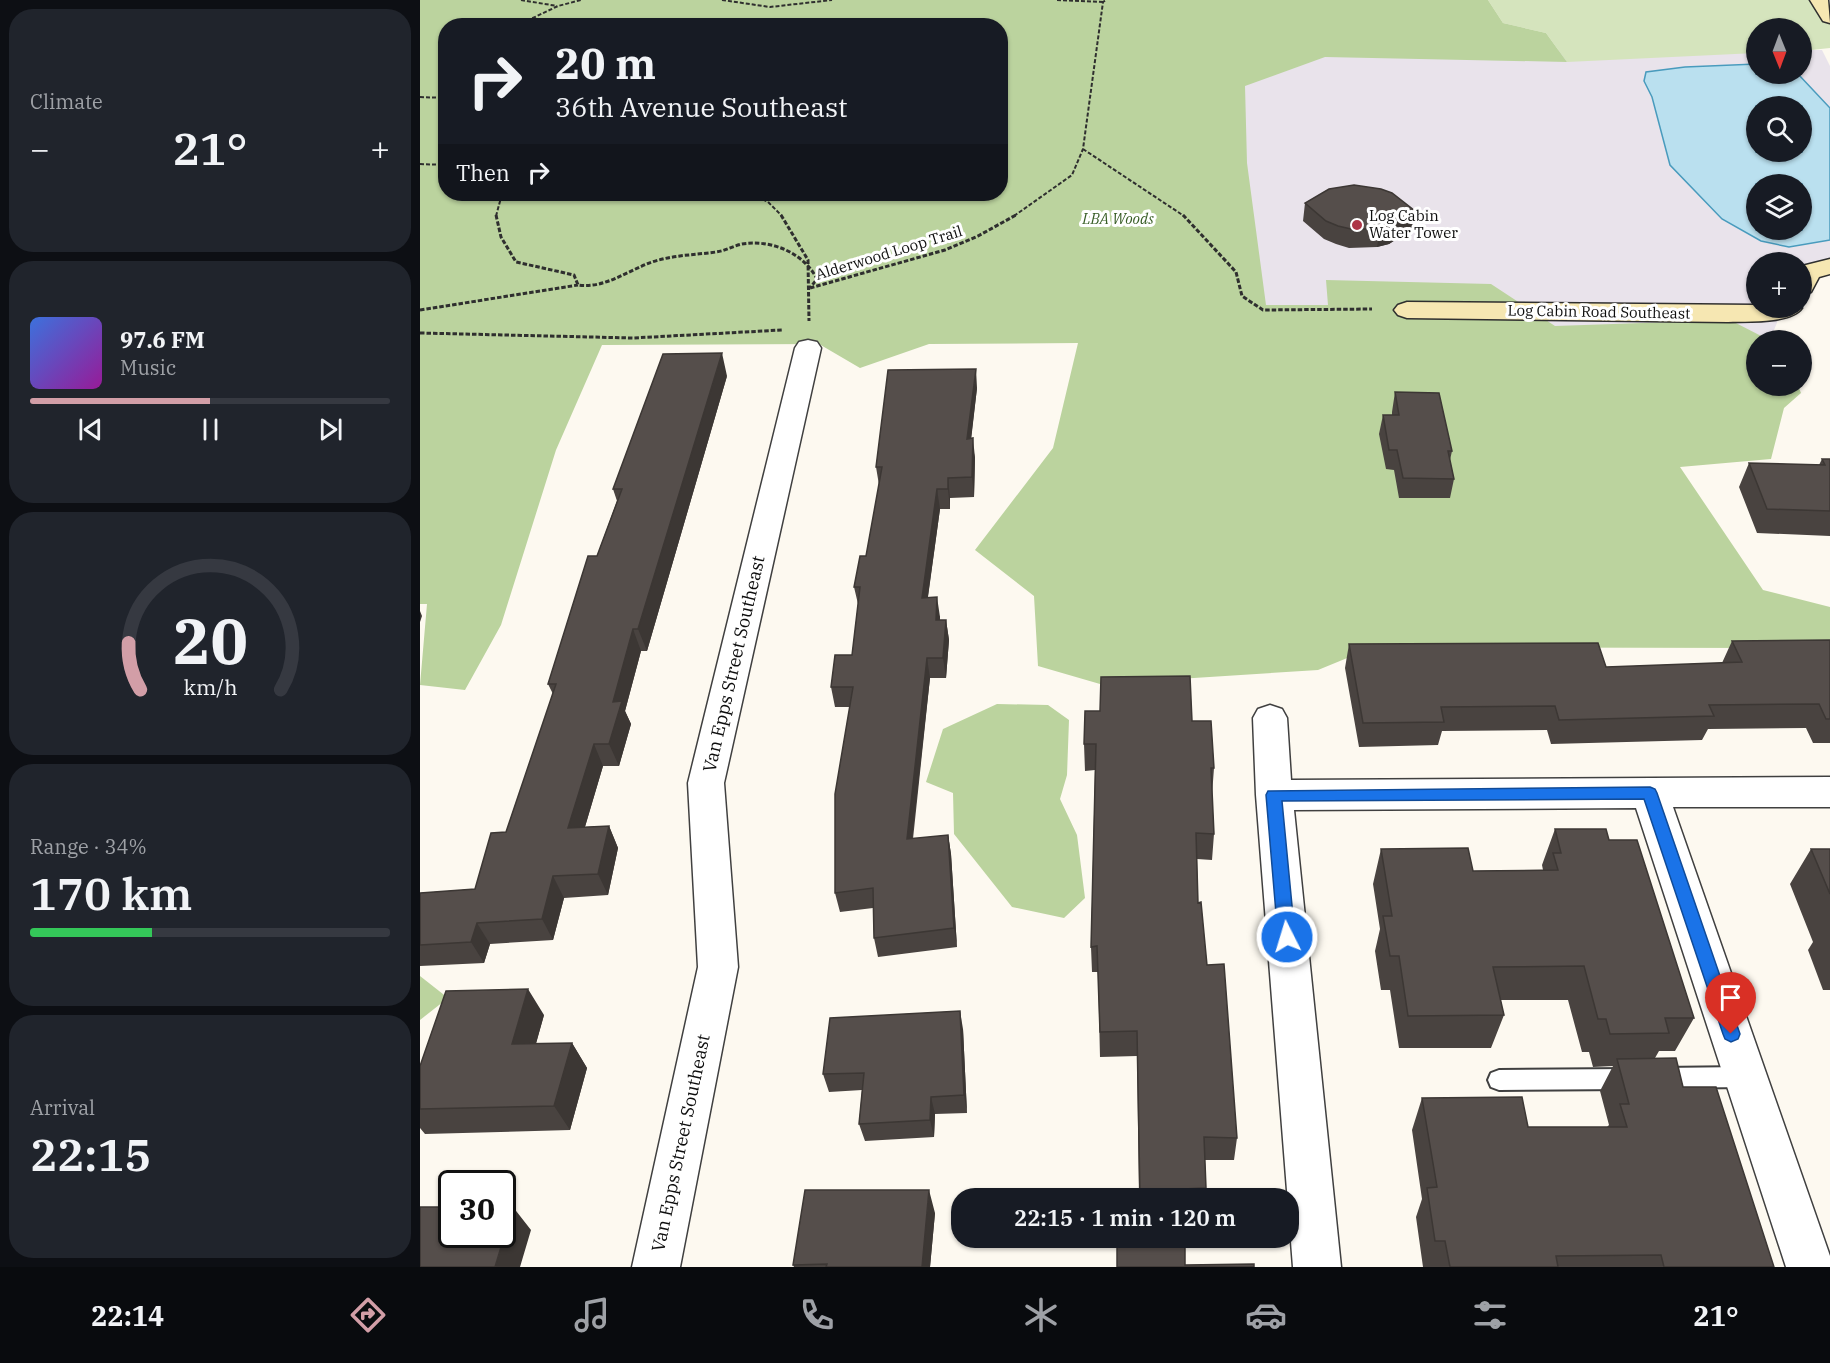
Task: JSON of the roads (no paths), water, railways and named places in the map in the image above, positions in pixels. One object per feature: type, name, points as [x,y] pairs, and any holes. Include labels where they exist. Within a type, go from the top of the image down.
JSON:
[{"type":"street","points":[[1821,0],[1830,7]]},
{"type":"street","points":[[1821,0],[1830,17]]},
{"type":"street","points":[[1812,271],[1830,267]]},
{"type":"street","points":[[1812,294],[1830,290]]},
{"type":"street","name":"Log Cabin Road Southeast","points":[[1407,310],[1746,313]]},
{"type":"street","name":"Van Epps Street Southeast","points":[[656,1267],[718,967],[706,783],[808,348]]},
{"type":"street","points":[[1270,718],[1274,795],[1317,1267]]},
{"type":"street","points":[[1274,795],[1830,792]]},
{"type":"street","points":[[1650,793],[1810,1267]]},
{"type":"lane","points":[[1499,1080],[1746,1077]]},
{"type":"water","points":[[1746,64],[1746,84],[1807,84],[1830,108],[1830,240],[1789,247],[1759,240],[1812,240],[1812,174],[1746,174],[1746,233],[1722,219],[1670,165],[1652,97],[1644,81],[1646,72],[1685,67]]},
{"type":"place","name":"Log Cabin Water Tower","points":[[1357,225]]},
{"type":"park label","name":"LBA Woods","points":[[1118,219]]}]
